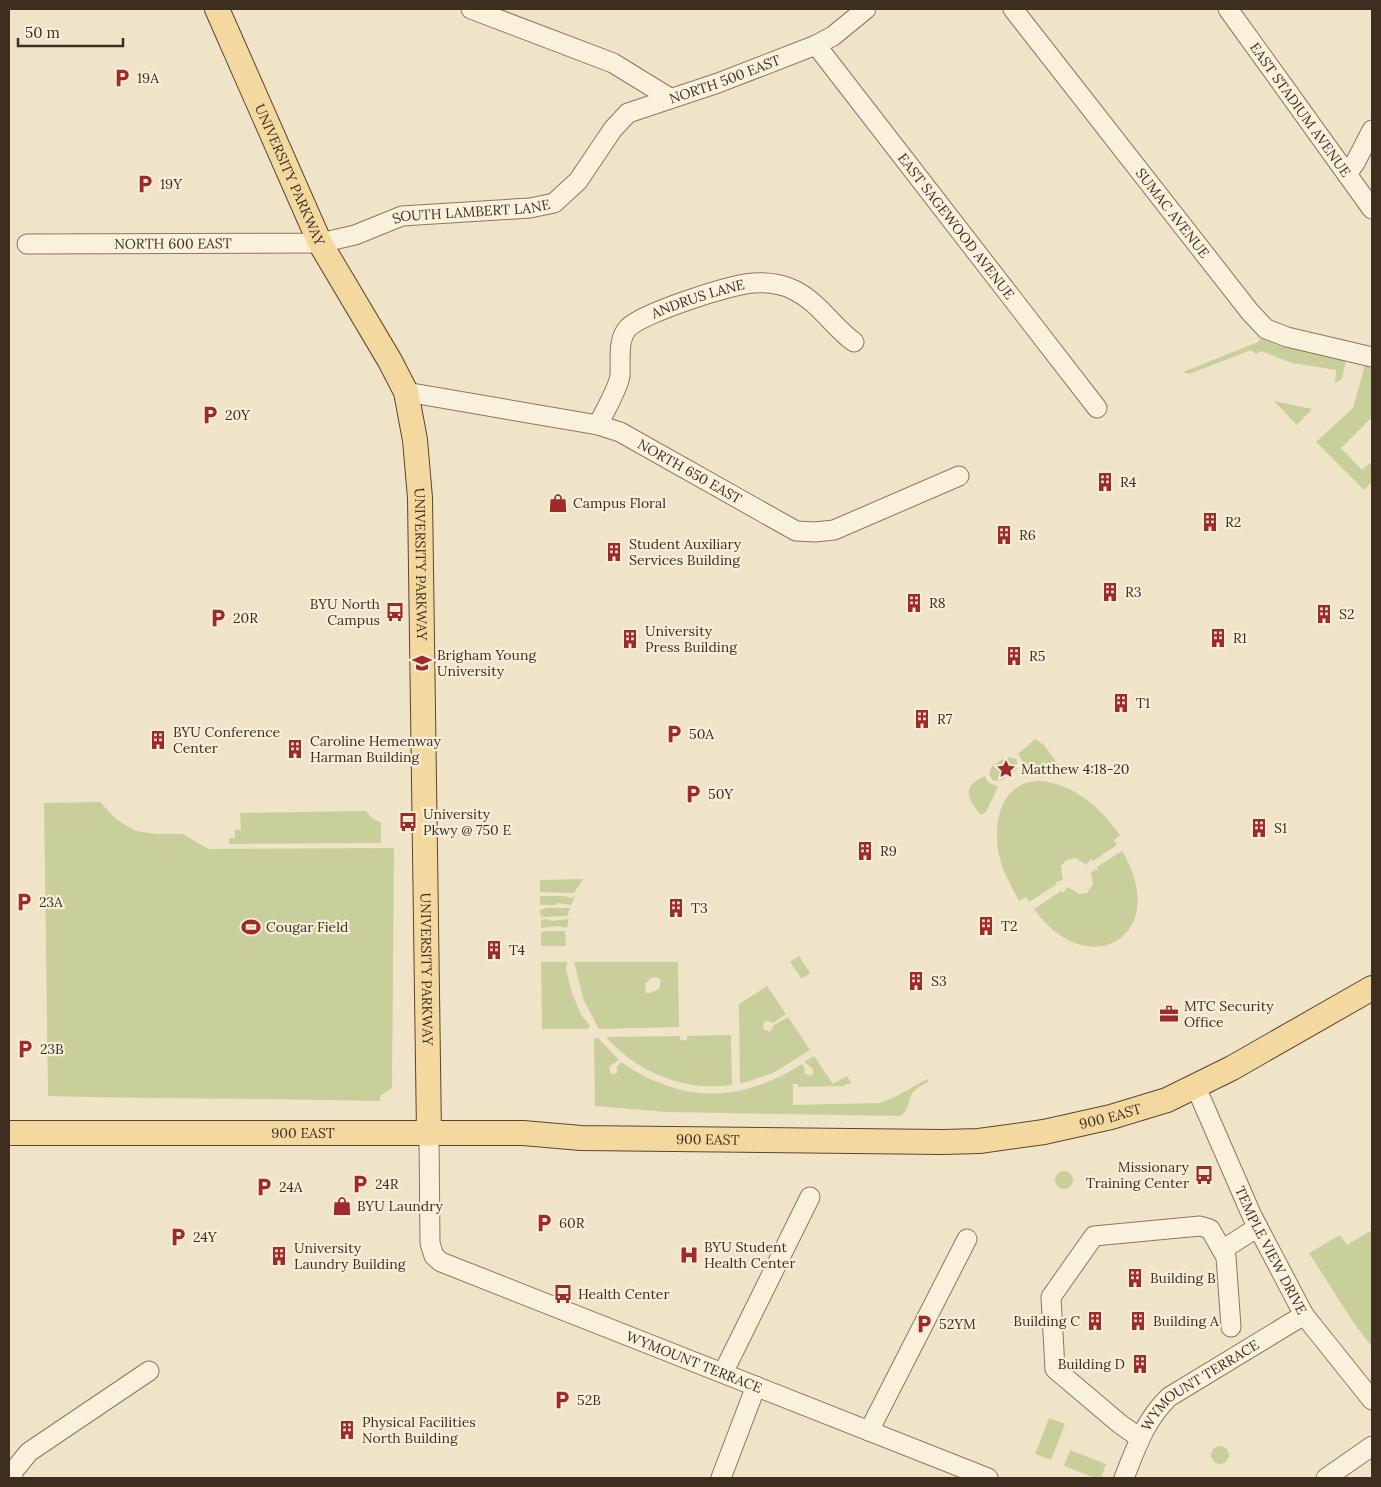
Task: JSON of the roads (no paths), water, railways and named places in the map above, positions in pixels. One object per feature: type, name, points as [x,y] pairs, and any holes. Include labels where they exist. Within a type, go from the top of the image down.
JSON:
[{"type":"main road","name":"UNIVERSITY PARKWAY","points":[[217,9],[320,243],[390,361],[406,392],[415,440],[420,498],[429,1134]]},
{"type":"main road","name":"900 EAST","points":[[9,1133],[429,1134],[523,1132],[581,1138],[750,1141],[979,1141],[1044,1132],[1158,1104],[1232,1068],[1372,988]]},
{"type":"street","name":"NORTH 500 EAST","points":[[471,9],[613,62],[670,98],[718,83],[816,45],[833,36],[866,9]]},
{"type":"street","name":"SUMAC AVENUE","points":[[1013,9],[1250,312],[1266,329],[1287,338],[1372,357]]},
{"type":"street","name":"EAST STADIUM AVENUE","points":[[1228,9],[1372,209]]},
{"type":"street","name":"EAST SAGEWOOD AVENUE","points":[[816,45],[1097,408]]},
{"type":"street","name":"SOUTH LAMBERT LANE","points":[[320,243],[354,235],[402,216],[530,208],[554,203],[578,181],[613,129],[628,113],[670,98]]},
{"type":"street","points":[[1347,174],[1355,163],[1372,130]]},
{"type":"street","name":"NORTH 600 EAST","points":[[27,244],[320,243]]},
{"type":"street","name":"ANDRUS LANE","points":[[598,425],[620,378],[622,340],[628,328],[645,317],[711,293],[751,283],[764,283],[792,289],[814,302],[828,315],[839,332],[854,342]]},
{"type":"street","name":"NORTH 650 EAST","points":[[406,392],[598,425],[620,432],[796,531],[834,530],[959,476]]},
{"type":"street","name":"TEMPLE VIEW DRIVE","points":[[1195,1085],[1258,1227],[1304,1315],[1372,1400]]},
{"type":"street","name":"UNIVERSITY PARKWAY","points":[[429,1134],[430,1243],[434,1256]]},
{"type":"street","points":[[723,1373],[810,1197]]},
{"type":"street","points":[[1140,1438],[1120,1424],[1055,1369],[1051,1297],[1094,1236],[1200,1226],[1210,1229],[1226,1257],[1231,1327]]},
{"type":"street","points":[[1222,1250],[1258,1227]]},
{"type":"street","points":[[869,1431],[967,1239]]},
{"type":"street","name":"WYMOUNT TERRACE","points":[[434,1256],[453,1268],[869,1431],[952,1472],[988,1478]]},
{"type":"street","name":"WYMOUNT TERRACE","points":[[1124,1478],[1140,1438],[1156,1409],[1169,1397],[1304,1315]]},
{"type":"street","points":[[11,1478],[29,1452],[149,1370]]},
{"type":"street","points":[[721,1478],[756,1386]]},
{"type":"street","points":[[1326,1478],[1372,1446]]},
{"type":"place","name":"19A","points":[[122,78]]},
{"type":"place","name":"19Y","points":[[145,184]]},
{"type":"place","name":"20Y","points":[[210,415]]},
{"type":"place","name":"R4","points":[[1105,482]]},
{"type":"place","name":"Campus Floral","points":[[558,503]]},
{"type":"place","name":"R2","points":[[1210,522]]},
{"type":"place","name":"R6","points":[[1004,535]]},
{"type":"place","name":"Student Auxiliary Services Building","points":[[614,552]]},
{"type":"place","name":"R3","points":[[1110,592]]},
{"type":"place","name":"R8","points":[[914,603]]},
{"type":"place","name":"BYU North Campus","points":[[395,612]]},
{"type":"place","name":"S2","points":[[1324,614]]},
{"type":"place","name":"20R","points":[[218,618]]},
{"type":"place","name":"R1","points":[[1218,638]]},
{"type":"place","name":"University Press Building","points":[[630,639]]},
{"type":"place","name":"R5","points":[[1014,656]]},
{"type":"place","name":"Brigham Young University","points":[[422,663]]},
{"type":"place","name":"T1","points":[[1121,703]]},
{"type":"place","name":"R7","points":[[922,719]]},
{"type":"place","name":"50A","points":[[674,734]]},
{"type":"place","name":"BYU Conference Center","points":[[158,740]]},
{"type":"place","name":"Caroline Hemenway Harman Building","points":[[295,749]]},
{"type":"place","name":"Matthew 4:18-20","points":[[1006,769]]},
{"type":"place","name":"50Y","points":[[693,794]]},
{"type":"place","name":"University Pkwy @ 750 E","points":[[408,822]]},
{"type":"place","name":"S1","points":[[1259,828]]},
{"type":"place","name":"R9","points":[[865,851]]},
{"type":"place","name":"23A","points":[[24,902]]},
{"type":"place","name":"T3","points":[[676,908]]},
{"type":"place","name":"T2","points":[[986,926]]},
{"type":"place","name":"Cougar Field","points":[[251,927]]},
{"type":"place","name":"T4","points":[[494,950]]},
{"type":"place","name":"S3","points":[[916,981]]},
{"type":"place","name":"MTC Security Office","points":[[1169,1014]]},
{"type":"place","name":"23B","points":[[25,1049]]},
{"type":"place","name":"Missionary Training Center","points":[[1204,1175]]},
{"type":"place","name":"24R","points":[[360,1184]]},
{"type":"place","name":"24A","points":[[264,1187]]},
{"type":"place","name":"BYU Laundry","points":[[342,1206]]},
{"type":"place","name":"60R","points":[[544,1223]]},
{"type":"place","name":"24Y","points":[[178,1237]]},
{"type":"place","name":"BYU Student Health Center","points":[[689,1255]]},
{"type":"place","name":"University Laundry Building","points":[[279,1256]]},
{"type":"place","name":"Building B","points":[[1135,1278]]},
{"type":"place","name":"Health Center","points":[[563,1294]]},
{"type":"place","name":"Building C","points":[[1095,1321]]},
{"type":"place","name":"Building A","points":[[1138,1321]]},
{"type":"place","name":"52YM","points":[[924,1324]]},
{"type":"place","name":"Building D","points":[[1140,1364]]},
{"type":"place","name":"52B","points":[[562,1400]]},
{"type":"place","name":"Physical Facilities North Building","points":[[347,1430]]}]
